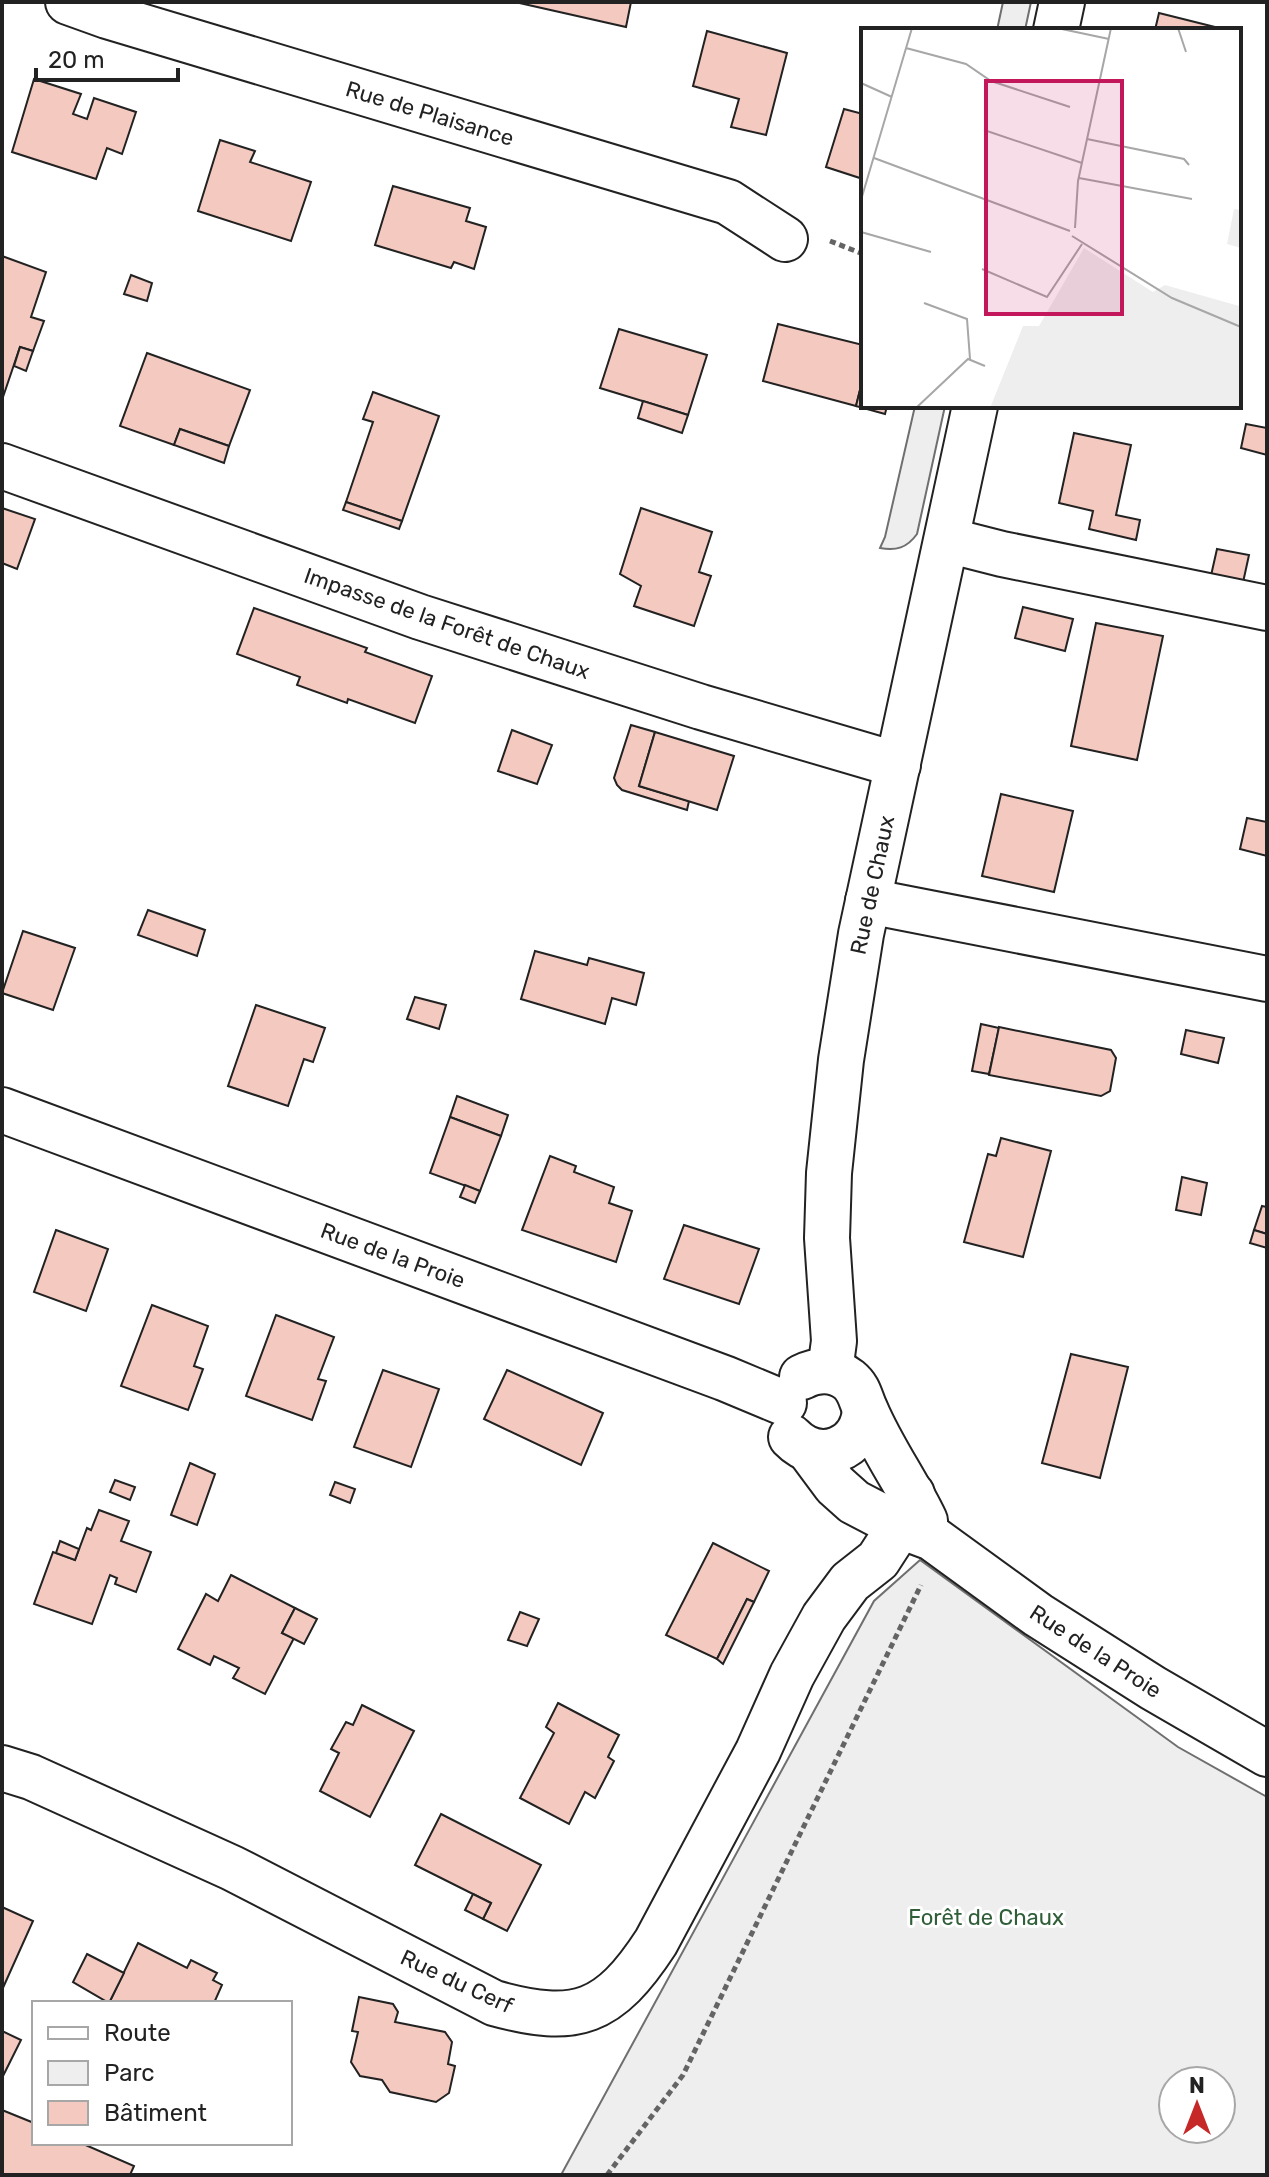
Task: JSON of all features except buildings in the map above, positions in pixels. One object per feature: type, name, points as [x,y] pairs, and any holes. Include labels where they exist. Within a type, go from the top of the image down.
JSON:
[{"type":"street","name":"Rue de Plaisance","points":[[68,2],[122,21],[728,202],[785,239]]},
{"type":"street","points":[[1056,28],[1062,2]]},
{"type":"street","name":"Rue de Chaux","points":[[830,1371],[834,1341],[827,1238],[829,1173],[841,1060],[868,901],[975,408]]},
{"type":"street","name":"Impasse de la Forêt de Chaux","points":[[2,466],[420,617],[701,707],[898,765]]},
{"type":"street","points":[[947,540],[1267,608]]},
{"type":"street","points":[[868,901],[1267,979]]},
{"type":"street","name":"Rue de la Proie","points":[[2,1110],[784,1403]]},
{"type":"street","points":[[821,1370],[830,1371],[841,1374],[858,1389],[865,1410],[862,1427],[851,1442],[836,1451],[817,1452],[799,1445],[791,1436],[782,1415],[791,1387],[805,1375],[821,1370]]},
{"type":"street","name":"Rue de la Proie","points":[[865,1410],[921,1526]]},
{"type":"street","name":"Rue de la Proie","points":[[809,1450],[835,1485],[854,1502],[921,1526],[1038,1615],[1153,1688],[1267,1754]]},
{"type":"street","points":[[850,1582],[854,1502]]},
{"type":"street","name":"Rue du Cerf","points":[[2,1768],[31,1777],[232,1868],[494,2003],[534,2014],[571,2014],[598,2004],[621,1987],[640,1966],[656,1942],[751,1765],[792,1675],[824,1617],[850,1582],[921,1526]]},
{"type":"path","points":[[607,2175],[683,2075],[921,1526]]},
{"type":"green space","points":[[1003,2],[1031,2],[1025,28],[997,28]]},
{"type":"green space","points":[[915,408],[945,408],[917,534],[909,543],[891,549],[880,548]]},
{"type":"green space","name":"Forêt de Chaux","points":[[920,1560],[1178,1747],[1267,1797],[1267,2175],[561,2175],[874,1601]]}]
